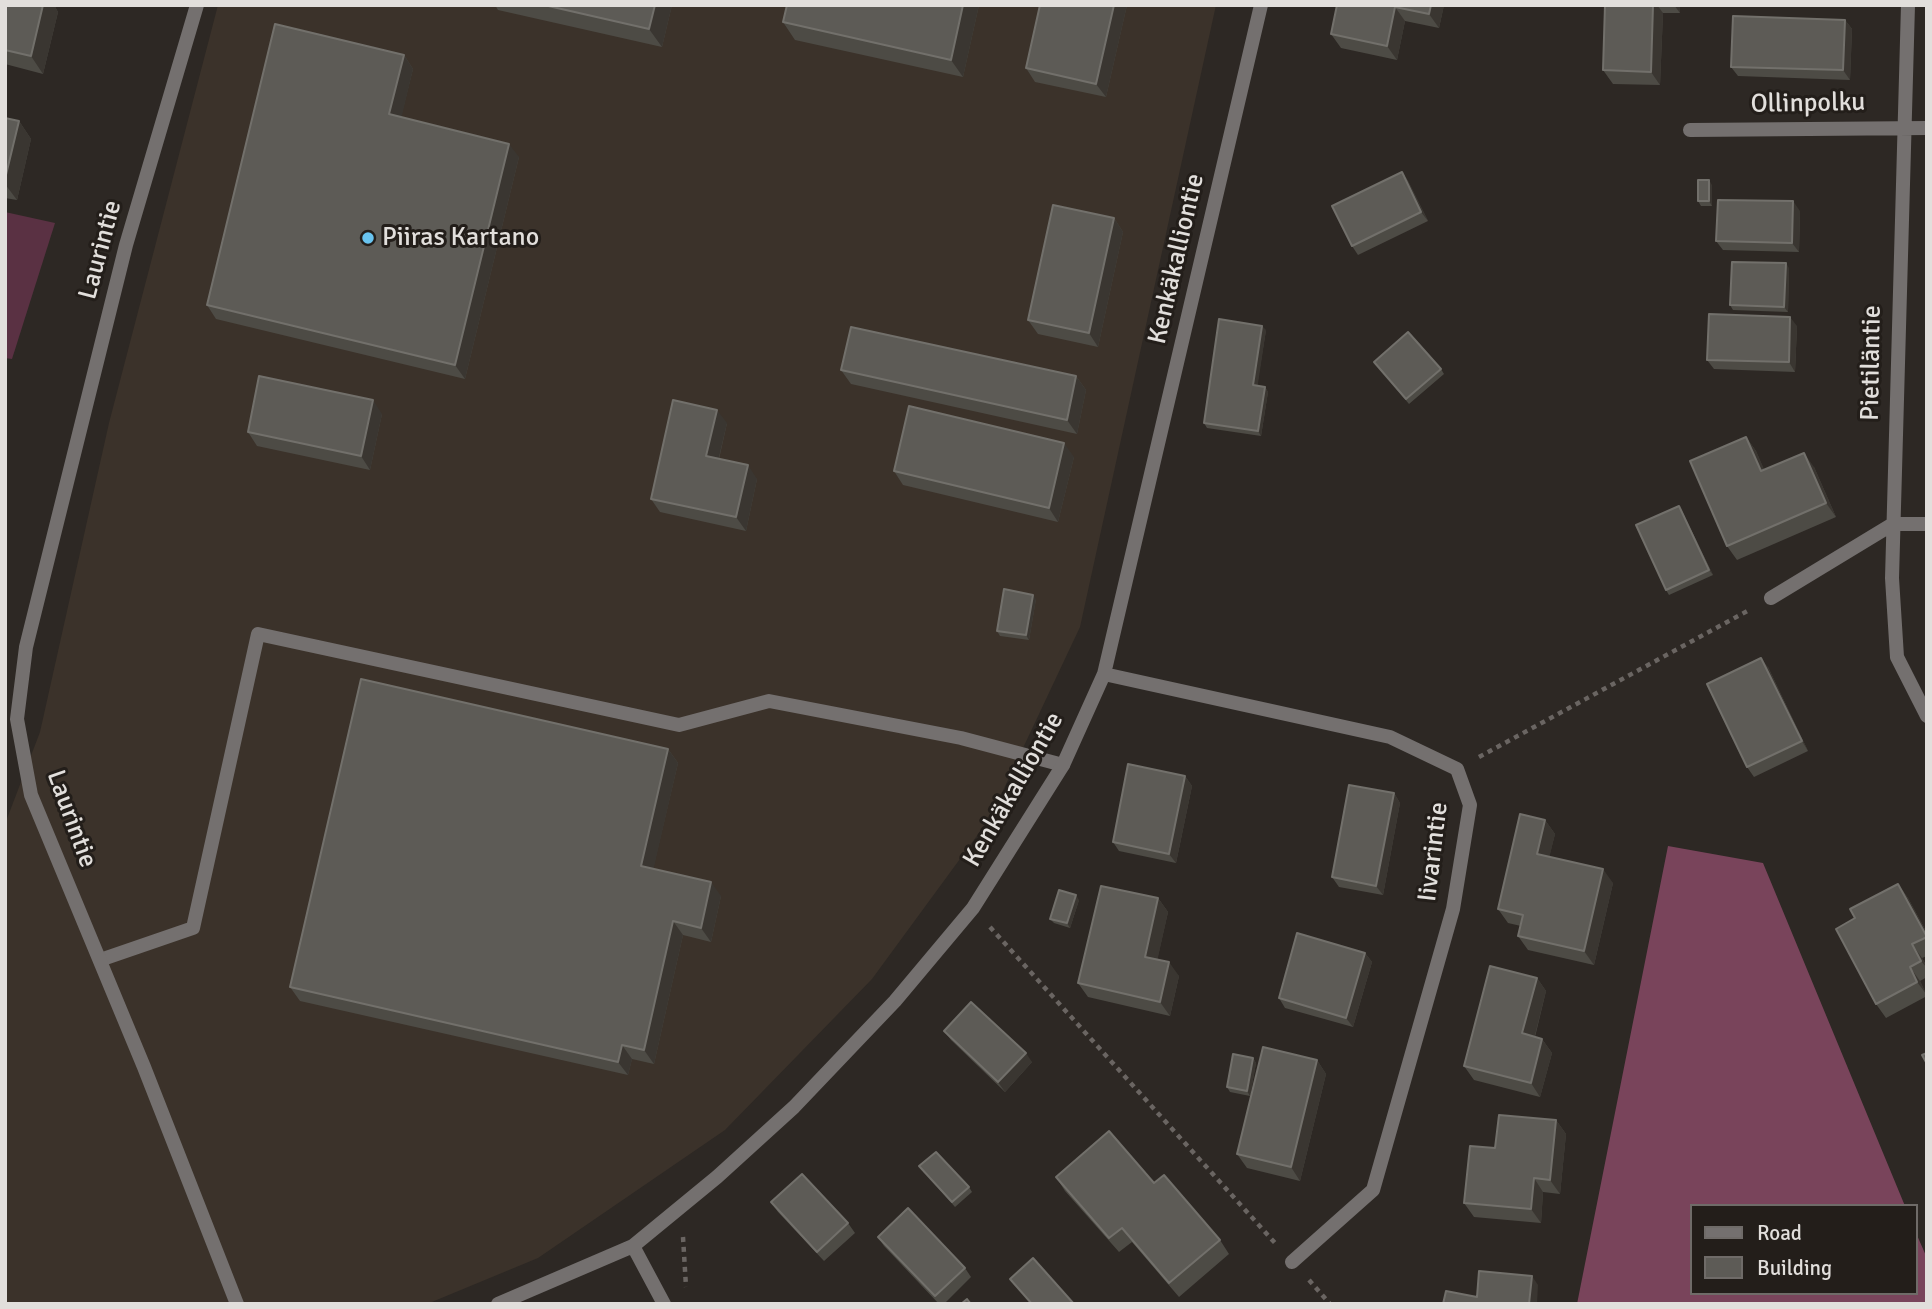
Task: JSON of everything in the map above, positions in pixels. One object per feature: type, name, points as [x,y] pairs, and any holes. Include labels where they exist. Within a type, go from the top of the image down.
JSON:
[{"type":"street","name":"Laurintie","points":[[197,5],[126,245],[26,648],[17,719],[31,795],[237,1304]]},
{"type":"street","name":"Kenkäkalliontie","points":[[498,1304],[634,1246],[794,1107],[895,1001],[973,908],[1063,765],[1104,674],[1261,5]]},
{"type":"street","name":"Pietiläntie","points":[[1908,5],[1902,127],[1892,578],[1897,657],[1927,716]]},
{"type":"street","name":"Ollinpolku","points":[[1689,130],[1927,128]]},
{"type":"street","points":[[1771,598],[1893,524],[1927,524]]},
{"type":"street","points":[[100,960],[193,928],[258,634],[679,725],[769,701],[961,738],[1063,765]]},
{"type":"street","name":"Iivarintie","points":[[1104,674],[1390,737],[1457,769],[1470,805],[1453,909],[1373,1190],[1292,1262]]},
{"type":"street","points":[[634,1246],[664,1304]]},
{"type":"path","points":[[1457,769],[1771,598]]},
{"type":"path","points":[[973,908],[1330,1304]]},
{"type":"path","points":[[684,1204],[687,1298]]},
{"type":"shaded area","points":[[218,5],[1216,5],[1080,627],[990,818],[872,979],[725,1130],[538,1258],[427,1304],[5,1304],[5,824],[40,732],[109,423]]},
{"type":"shaded area","points":[[5,212],[55,223],[12,359],[5,358]]},
{"type":"shaded area","points":[[1668,846],[1763,863],[1904,1204],[1690,1204],[1690,1295],[1918,1295],[1918,1238],[1927,1258],[1927,1304],[1577,1304]]},
{"type":"building","points":[[5,5],[43,5],[31,56],[5,50]]},
{"type":"building","points":[[544,5],[655,5],[649,29]]},
{"type":"building","points":[[787,5],[963,5],[951,60],[783,22]]},
{"type":"building","points":[[1040,5],[1114,5],[1096,84],[1026,68]]},
{"type":"building","points":[[1337,5],[1431,5],[1429,14],[1395,7],[1387,46],[1331,34]]},
{"type":"building","points":[[1605,5],[1653,5],[1651,72],[1603,70]]},
{"type":"building","points":[[1733,16],[1845,20],[1843,70],[1731,67]]},
{"type":"building","name":"Piiras Kartano","points":[[275,24],[404,55],[389,114],[509,144],[455,365],[207,305]]},
{"type":"building","points":[[5,118],[19,121],[5,179]]},
{"type":"building","points":[[1402,172],[1421,212],[1352,246],[1332,206]]},
{"type":"building","points":[[1698,180],[1709,180],[1709,201],[1698,201]]},
{"type":"building","points":[[1718,200],[1793,201],[1792,243],[1716,241]]},
{"type":"building","points":[[1053,205],[1114,218],[1089,333],[1028,320]]},
{"type":"building","points":[[1732,262],[1786,263],[1784,307],[1730,305]]},
{"type":"building","points":[[1709,314],[1790,317],[1789,362],[1707,360]]},
{"type":"building","points":[[1219,319],[1262,326],[1253,385],[1265,387],[1258,431],[1204,423]]},
{"type":"building","points":[[851,327],[1076,376],[1067,420],[841,370]]},
{"type":"building","points":[[1408,332],[1441,369],[1406,399],[1374,362]]},
{"type":"building","points":[[259,376],[373,400],[361,456],[248,432]]},
{"type":"building","points":[[673,400],[717,410],[706,456],[748,465],[736,517],[651,499]]},
{"type":"building","points":[[909,406],[1064,443],[1049,508],[894,471]]},
{"type":"building","points":[[1746,437],[1761,471],[1804,453],[1826,503],[1727,546],[1690,461]]},
{"type":"building","points":[[1679,506],[1709,570],[1666,590],[1636,525]]},
{"type":"building","points":[[1004,589],[1033,595],[1026,635],[997,631]]},
{"type":"building","points":[[1761,658],[1802,741],[1747,767],[1707,684]]},
{"type":"building","points":[[361,679],[668,749],[641,866],[711,882],[701,928],[673,921],[644,1050],[622,1045],[618,1062],[290,987]]},
{"type":"building","points":[[1128,764],[1185,776],[1169,854],[1113,842]]},
{"type":"building","points":[[1349,785],[1394,793],[1376,886],[1332,877]]},
{"type":"building","points":[[1520,814],[1545,820],[1537,854],[1603,869],[1584,951],[1518,936],[1523,915],[1498,909]]},
{"type":"building","points":[[1898,884],[1927,937],[1912,944],[1921,961],[1910,967],[1917,982],[1876,1004],[1836,929],[1855,918],[1850,909]]},
{"type":"building","points":[[1101,886],[1158,898],[1145,957],[1169,962],[1160,1002],[1078,983]]},
{"type":"building","points":[[1059,890],[1076,895],[1067,923],[1050,919]]},
{"type":"building","points":[[1297,933],[1365,953],[1346,1018],[1279,998]]},
{"type":"building","points":[[1490,966],[1537,978],[1522,1033],[1542,1039],[1531,1083],[1464,1066]]},
{"type":"building","points":[[971,1002],[1026,1053],[998,1082],[944,1031]]},
{"type":"building","points":[[1263,1047],[1317,1060],[1291,1167],[1237,1154]]},
{"type":"building","points":[[1233,1054],[1253,1058],[1247,1091],[1227,1087]]},
{"type":"building","points":[[1499,1115],[1556,1120],[1550,1180],[1534,1178],[1531,1209],[1464,1203],[1470,1146],[1495,1148]]},
{"type":"building","points":[[1109,1131],[1154,1183],[1164,1175],[1220,1240],[1169,1283],[1122,1228],[1109,1238],[1056,1177]]},
{"type":"building","points":[[936,1152],[969,1187],[952,1202],[919,1166]]},
{"type":"building","points":[[802,1174],[848,1223],[817,1252],[771,1202]]},
{"type":"building","points":[[908,1208],[965,1268],[935,1296],[878,1237]]},
{"type":"building","points":[[1033,1258],[1074,1304],[1032,1304],[1010,1279]]},
{"type":"building","points":[[1479,1271],[1532,1276],[1529,1304],[1443,1304],[1446,1291],[1477,1297]]},
{"type":"place","name":"Piiras Kartano","points":[[368,238]]}]
